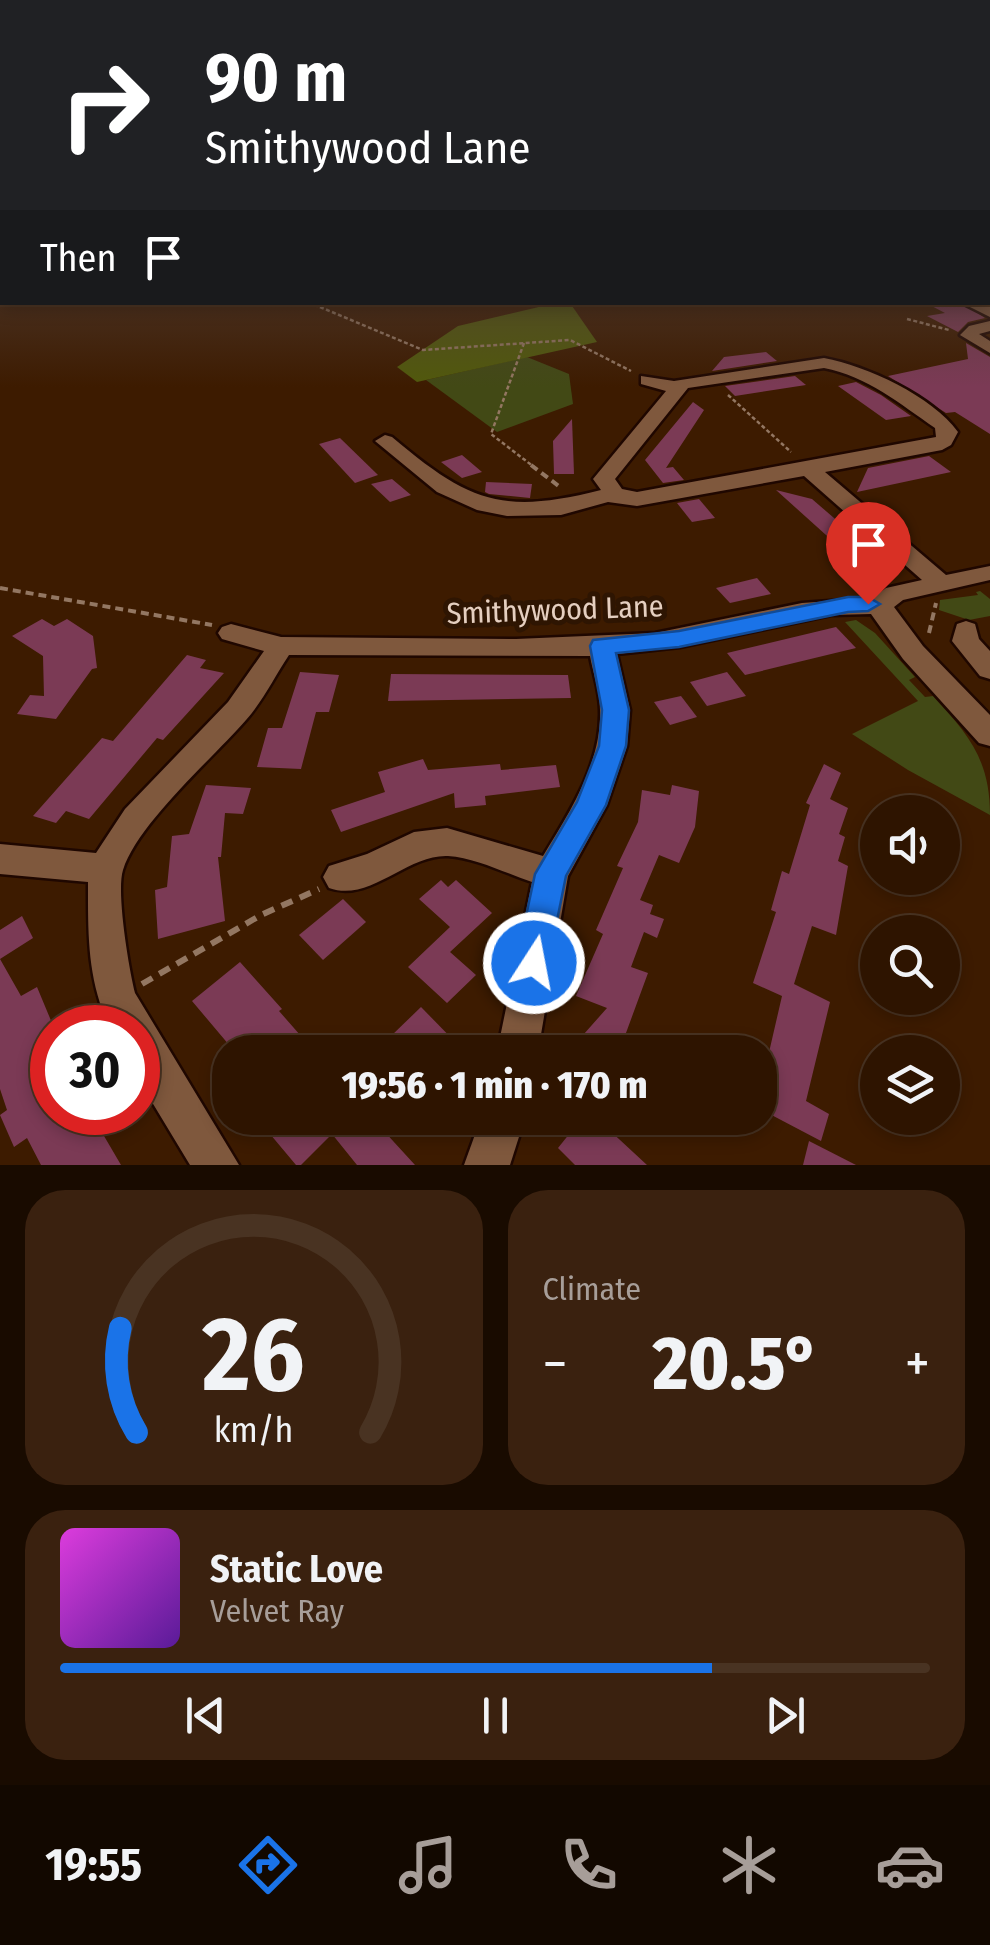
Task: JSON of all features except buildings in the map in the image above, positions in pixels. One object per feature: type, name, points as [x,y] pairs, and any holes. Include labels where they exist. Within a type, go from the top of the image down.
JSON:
[{"type":"street","points":[[982,342],[990,326]]},
{"type":"street","points":[[385,442],[435,485],[458,497],[518,508],[584,505],[615,494],[638,499],[809,469],[935,446],[948,432],[942,424],[862,371],[842,365],[824,363],[709,378],[674,387],[647,380]]},
{"type":"street","points":[[615,494],[604,478],[674,387]]},
{"type":"street","points":[[809,469],[940,584]]},
{"type":"street","name":"Smithywood Lane","points":[[231,633],[281,646],[602,646],[679,639],[848,604],[881,607],[884,600],[895,594],[990,573]]},
{"type":"street","points":[[881,607],[890,627],[990,735]]},
{"type":"street","points":[[948,686],[990,672],[966,641],[966,630]]},
{"type":"street","points":[[121,1005],[108,964],[105,869],[137,819],[238,710],[281,646]]},
{"type":"street","points":[[521,1035],[551,874],[591,805],[612,746],[615,710],[602,646]]},
{"type":"street","points":[[341,877],[379,876],[414,846],[446,842],[551,874]]},
{"type":"street","points":[[0,859],[105,869]]},
{"type":"street","points":[[160,1079],[216,1165]]},
{"type":"street","points":[[487,1165],[497,1135]]},
{"type":"path","points":[[315,305],[423,350],[570,340],[647,380]]},
{"type":"path","points":[[908,319],[982,342]]},
{"type":"path","points":[[524,343],[491,434],[584,505]]},
{"type":"path","points":[[709,378],[809,469]]},
{"type":"path","points":[[923,660],[940,584]]},
{"type":"path","points":[[0,588],[124,607],[208,624],[231,633]]},
{"type":"path","points":[[135,1005],[261,914],[341,877]]},
{"type":"green space","points":[[547,305],[571,305],[597,342],[417,382],[397,367],[458,326]]},
{"type":"green space","points":[[527,357],[569,374],[573,404],[497,432],[426,380]]},
{"type":"green space","points":[[976,592],[990,599],[990,616],[969,620],[939,610],[940,600],[978,595]]},
{"type":"green space","points":[[856,620],[875,633],[915,677],[909,680],[925,697],[933,696],[967,736],[986,779],[990,815],[852,734],[918,701],[845,622]]},
{"type":"route","points":[[534,963],[551,874],[591,805],[612,746],[615,710],[602,646],[679,639],[848,604],[868,604]]}]
